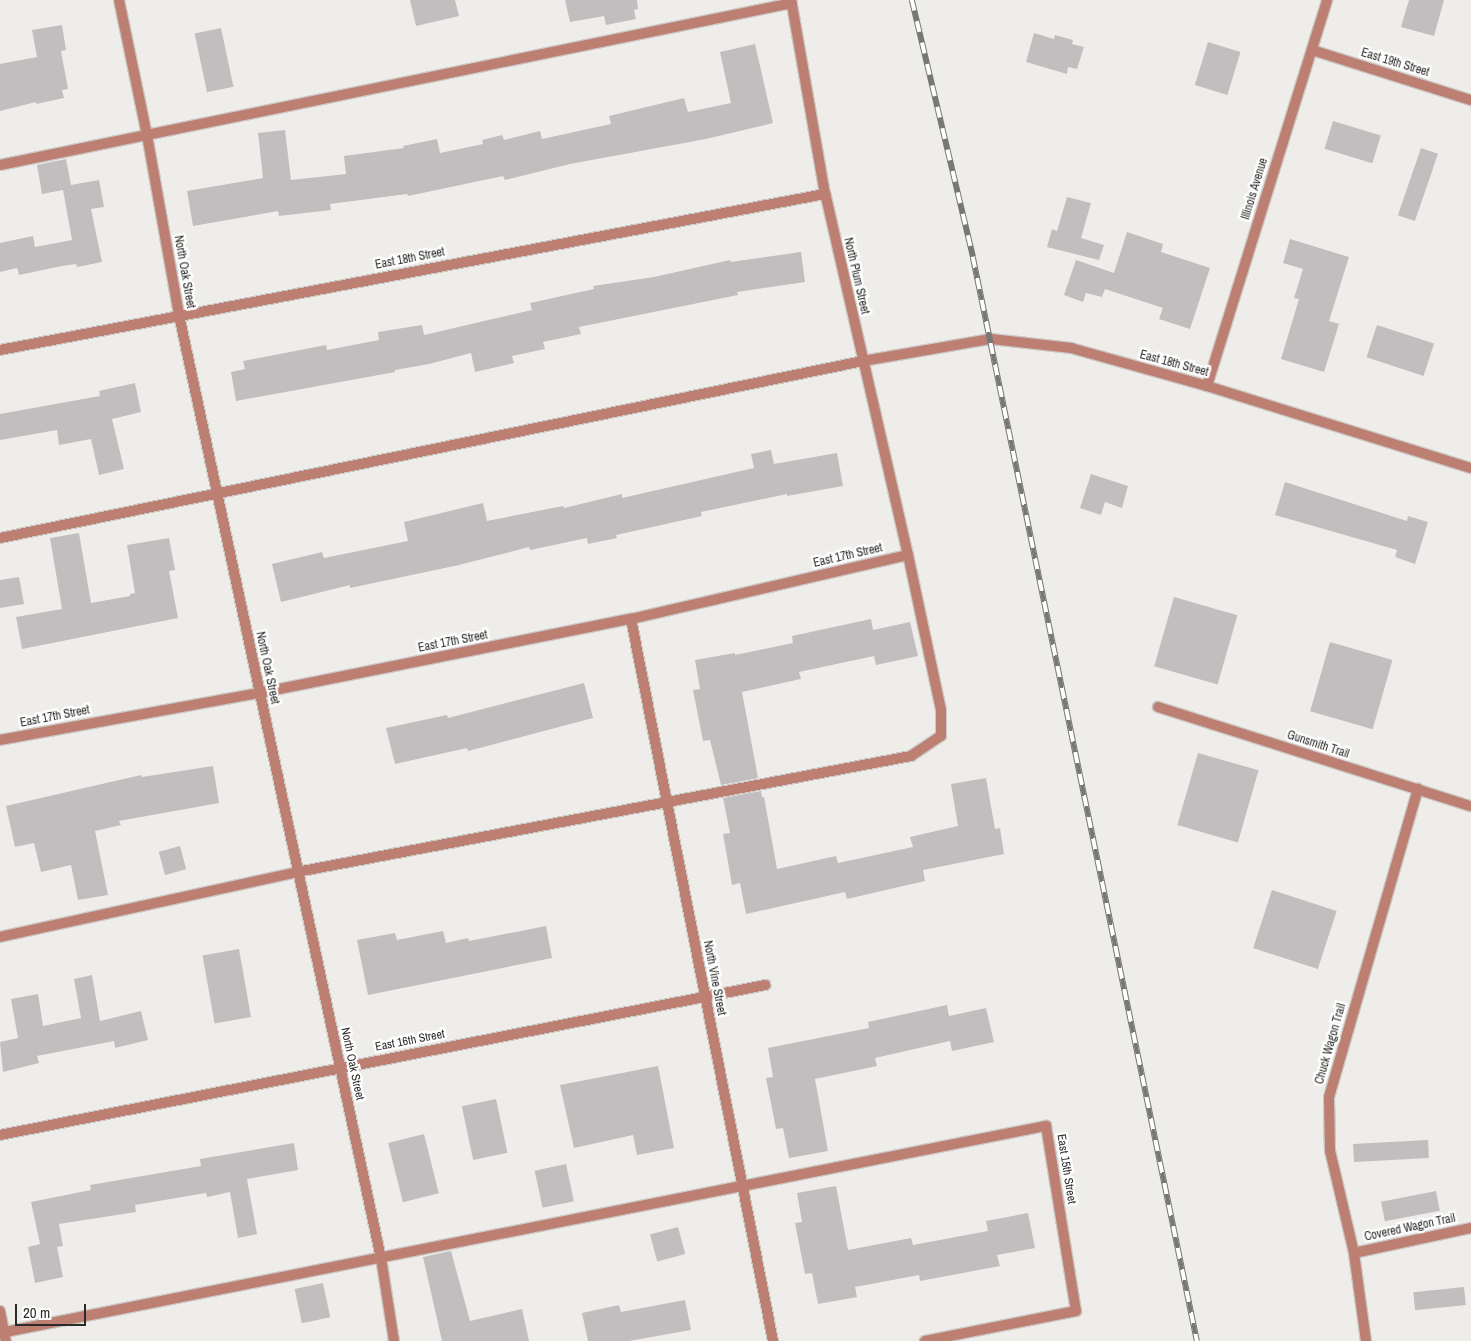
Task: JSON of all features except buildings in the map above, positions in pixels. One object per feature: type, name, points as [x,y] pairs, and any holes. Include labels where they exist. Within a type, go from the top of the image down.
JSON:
[{"type":"street","name":"North Oak Street","points":[[119,0],[147,136],[179,315],[297,872],[341,1067],[381,1258],[394,1341]]},
{"type":"street","name":"Illinois Avenue","points":[[1207,386],[1327,0]]},
{"type":"street","points":[[0,165],[791,2]]},
{"type":"street","name":"North Plum Street","points":[[667,803],[911,756],[942,736],[942,710],[908,554],[824,194],[791,2]]},
{"type":"street","name":"East 19th Street","points":[[1312,50],[1471,100]]},
{"type":"street","name":"East 18th Street","points":[[0,350],[824,194]]},
{"type":"street","name":"East 18th Street","points":[[0,538],[863,361],[991,339],[1071,348],[1207,386],[1471,468]]},
{"type":"street","name":"East 17th Street","points":[[0,740],[259,693],[631,619],[908,554]]},
{"type":"street","name":"North Vine Street","points":[[631,619],[772,1341]]},
{"type":"street","name":"Gunsmith Trail","points":[[1158,707],[1471,806]]},
{"type":"street","name":"Chuck Wagon Trail","points":[[1366,1341],[1354,1253],[1330,1151],[1329,1097],[1418,789]]},
{"type":"street","points":[[0,937],[297,872],[667,803]]},
{"type":"street","name":"East 16th Street","points":[[0,1135],[766,985]]},
{"type":"street","name":"East 15th Street","points":[[742,1186],[1046,1126],[1076,1311],[925,1341]]},
{"type":"street","points":[[0,1311],[3,1335],[742,1186]]},
{"type":"street","name":"Covered Wagon Trail","points":[[1354,1253],[1471,1228]]},
{"type":"railway","points":[[912,0],[973,257],[1197,1341]]}]
